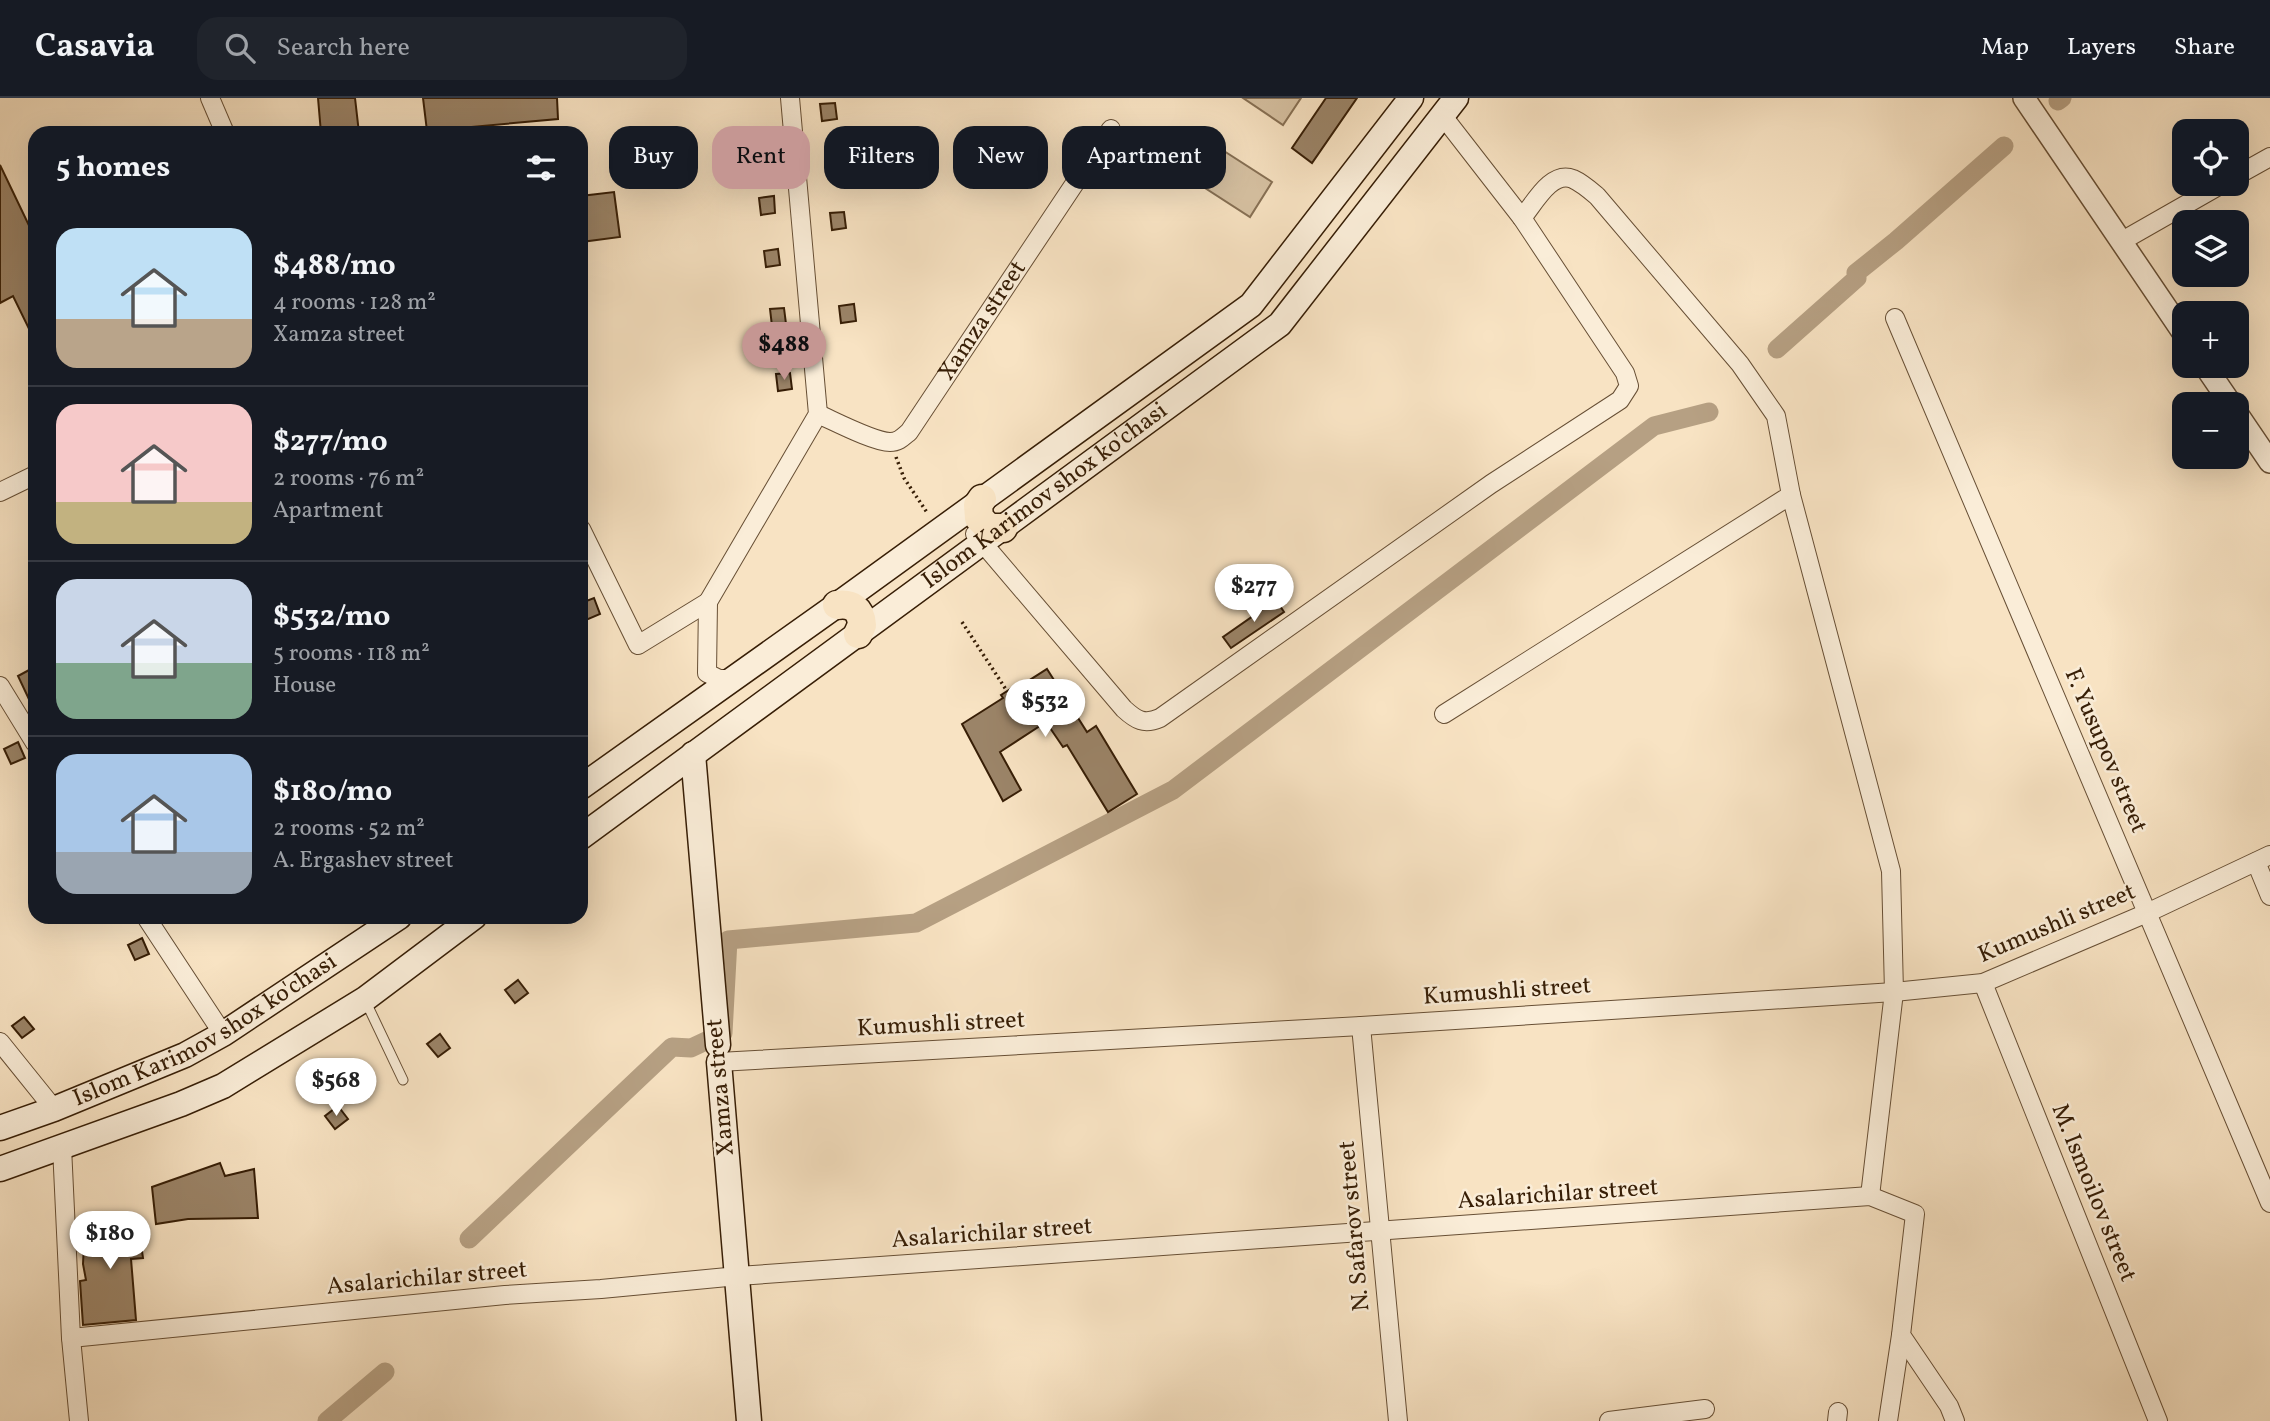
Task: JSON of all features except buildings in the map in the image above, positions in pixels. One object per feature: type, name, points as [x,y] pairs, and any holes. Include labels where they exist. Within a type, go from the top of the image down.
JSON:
[{"type":"main road","name":"Islom Karimov shox ko'chasi","points":[[588,782],[1251,305],[1411,98]]},
{"type":"main road","name":"Islom Karimov shox ko'chasi","points":[[588,832],[1280,324],[1449,107]]},
{"type":"main road","points":[[972,506],[978,505],[979,518],[992,535]]},
{"type":"main road","points":[[837,605],[846,604],[858,611],[862,625],[858,634]]},
{"type":"main road","name":"Xamza street","points":[[693,754],[749,1421]]},
{"type":"main road","name":"Islom Karimov shox ko'chasi","points":[[0,1128],[174,1060],[223,1034],[379,924]]},
{"type":"main road","name":"Islom Karimov shox ko'chasi","points":[[0,1169],[181,1104],[222,1086],[365,999],[465,924]]},
{"type":"street","points":[[210,98],[222,126]]},
{"type":"street","points":[[588,543],[638,645],[708,602],[818,414],[790,98]]},
{"type":"street","points":[[2024,98],[2172,316]]},
{"type":"street","points":[[992,535],[1134,718],[1144,722],[1160,718],[1491,484],[1620,400],[1629,386],[1625,373],[1449,107]]},
{"type":"street","points":[[2249,169],[2270,157]]},
{"type":"street","points":[[1522,218],[1553,181],[1562,177],[1572,178],[1597,195],[1740,364],[1776,416],[1791,495],[1891,871],[1894,992],[1870,1196]]},
{"type":"street","name":"Xamza street","points":[[891,442],[909,432],[1071,189]]},
{"type":"street","points":[[2122,240],[2201,196]]},
{"type":"street","name":"F. Yusupov street","points":[[1895,318],[2270,1203]]},
{"type":"street","points":[[818,414],[891,442]]},
{"type":"street","points":[[2249,432],[2270,463]]},
{"type":"street","points":[[0,492],[28,478]]},
{"type":"street","points":[[1444,714],[1791,495]]},
{"type":"street","points":[[708,602],[707,673],[719,680],[732,679]]},
{"type":"street","points":[[0,686],[28,732]]},
{"type":"street","points":[[2263,858],[2270,896]]},
{"type":"street","name":"Kumushli street","points":[[718,1045],[1361,1026],[1894,992],[1983,983],[2147,913],[2263,858]]},
{"type":"street","points":[[151,924],[223,1034]]},
{"type":"street","name":"M. Ismoilov street","points":[[1983,983],[2158,1421]]},
{"type":"street","name":"N. Safarov street","points":[[1361,1026],[1398,1421]]},
{"type":"street","points":[[0,1042],[54,1109]]},
{"type":"street","points":[[62,1147],[71,1338],[79,1421]]},
{"type":"street","name":"Asalarichilar street","points":[[71,1338],[738,1276],[1870,1196],[1914,1214],[1902,1335]]},
{"type":"street","points":[[1888,1421],[1902,1335]]},
{"type":"street","points":[[1902,1335],[1955,1421]]},
{"type":"street","points":[[1609,1421],[1705,1409]]},
{"type":"lane","points":[[365,999],[402,1080]]},
{"type":"path","points":[[891,442],[904,478],[939,530]]},
{"type":"path","points":[[962,622],[1007,691]]},
{"type":"shaded area","points":[[1243,98],[1301,98],[1283,125]]},
{"type":"shaded area","points":[[1226,152],[1272,182],[1250,217],[1207,189],[1226,189]]},
{"type":"waterway","points":[[2058,101],[2062,98]]},
{"type":"waterway","points":[[1777,349],[1857,278],[1856,273],[2004,146]]},
{"type":"waterway","points":[[469,1239],[672,1047],[691,1048],[723,1033],[728,940],[916,923],[1173,790],[1654,426],[1709,412]]},
{"type":"waterway","points":[[327,1421],[385,1372]]}]
